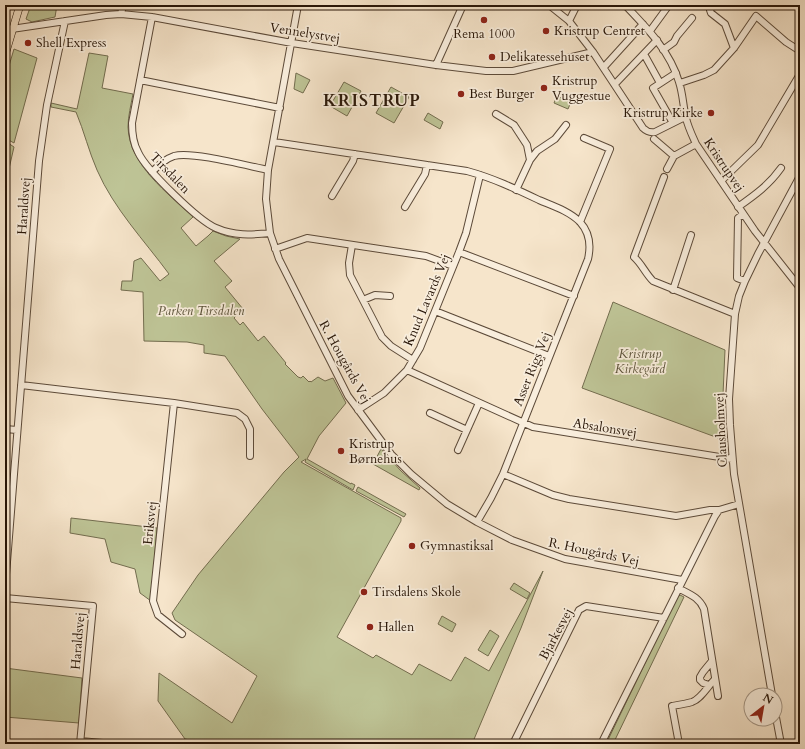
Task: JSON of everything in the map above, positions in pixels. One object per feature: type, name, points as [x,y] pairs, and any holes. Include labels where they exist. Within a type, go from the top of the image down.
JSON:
[{"type":"main road","points":[[5,55],[20,5]]},
{"type":"street","points":[[121,14],[123,5]]},
{"type":"street","name":"R. Hougårds Vej","points":[[298,5],[268,170],[266,199],[270,233],[279,259],[348,396],[391,454],[410,474],[447,504],[477,522],[512,540],[536,550],[565,559],[682,580]]},
{"type":"street","points":[[436,65],[464,5]]},
{"type":"street","points":[[549,5],[569,21],[593,52],[647,132],[655,132],[686,117]]},
{"type":"street","points":[[569,21],[577,5]]},
{"type":"street","name":"Kristrupvej","points":[[625,5],[657,40],[676,74],[680,83],[690,132],[696,144],[738,206],[800,288]]},
{"type":"street","points":[[650,31],[669,5]]},
{"type":"street","points":[[712,5],[710,10],[711,13],[725,24],[734,48]]},
{"type":"street","name":"Vennelystvej","points":[[5,30],[121,14],[152,17],[292,43],[436,65],[486,71],[513,71],[593,52]]},
{"type":"street","points":[[680,83],[714,70],[734,48],[756,16],[786,42],[800,51]]},
{"type":"street","name":"Tirsdalen","points":[[152,17],[132,123],[132,138],[143,162],[203,221],[216,228],[233,234],[248,235],[270,233]]},
{"type":"street","points":[[663,50],[674,42],[692,18]]},
{"type":"street","name":"Haraldsvej","points":[[5,587],[39,161],[47,105],[65,21]]},
{"type":"street","points":[[604,67],[643,24]]},
{"type":"street","points":[[615,84],[657,40]]},
{"type":"street","points":[[644,54],[660,83]]},
{"type":"street","points":[[672,123],[653,88],[676,74]]},
{"type":"street","points":[[721,180],[758,145],[800,74]]},
{"type":"street","points":[[140,80],[280,108]]},
{"type":"street","points":[[496,114],[514,125],[527,145],[530,160]]},
{"type":"street","points":[[516,190],[530,160],[537,151],[555,138],[566,125]]},
{"type":"street","points":[[274,142],[467,171],[480,175],[564,211],[580,222],[610,149],[584,138]]},
{"type":"street","points":[[654,139],[674,156]]},
{"type":"street","points":[[668,169],[674,156],[696,144]]},
{"type":"street","points":[[152,172],[160,163],[184,154],[268,170]]},
{"type":"street","points":[[332,196],[353,161],[355,154]]},
{"type":"street","points":[[405,207],[425,174],[427,165]]},
{"type":"street","points":[[738,206],[757,194],[776,176],[781,168]]},
{"type":"street","name":"Knud Lavards Vej","points":[[358,410],[384,393],[407,370],[420,348],[466,233],[480,175]]},
{"type":"street","name":"Clausholmvej","points":[[771,687],[732,459],[729,398],[735,314],[739,296],[745,281],[798,183],[800,176]]},
{"type":"street","points":[[664,177],[634,257],[640,262],[647,275],[653,281],[735,314]]},
{"type":"street","points":[[744,214],[738,218],[737,278],[745,281]]},
{"type":"street","name":"Asser Rigs Vej","points":[[477,522],[492,498],[503,474],[588,259],[590,251],[588,236],[580,222]]},
{"type":"street","points":[[673,290],[691,235]]},
{"type":"street","points":[[275,248],[307,238],[426,256],[453,266]]},
{"type":"street","points":[[352,245],[349,263],[350,275],[382,337],[391,346],[413,360]]},
{"type":"street","points":[[459,252],[574,296]]},
{"type":"street","points":[[363,300],[375,294],[390,296]]},
{"type":"street","points":[[435,310],[549,356]]},
{"type":"street","name":"Absalonsvej","points":[[407,370],[522,424],[540,429],[732,459]]},
{"type":"street","points":[[21,385],[174,403],[237,413],[246,419],[250,429],[250,456]]},
{"type":"street","name":"Eriksvej","points":[[174,403],[153,601],[158,615],[182,634]]},
{"type":"street","points":[[458,450],[479,404]]},
{"type":"street","points":[[430,413],[467,430]]},
{"type":"street","points":[[5,429],[17,430]]},
{"type":"street","points":[[503,474],[553,495],[569,499],[676,516],[710,510],[719,510],[739,504]]},
{"type":"street","points":[[602,744],[682,580],[719,510]]},
{"type":"street","points":[[678,588],[701,602],[704,609],[718,696]]},
{"type":"street","name":"Haraldsvej","points":[[5,598],[93,606],[80,743],[114,744]]},
{"type":"street","name":"Bjarkesvej","points":[[513,744],[579,610],[586,606],[664,618]]},
{"type":"street","points":[[709,685],[703,683],[700,680],[700,677],[712,661]]},
{"type":"street","points":[[679,744],[672,706],[693,702],[715,679]]},
{"type":"street","points":[[777,727],[780,744]]},
{"type":"green space","points":[[31,5],[57,5],[55,17],[32,22],[26,19]]},
{"type":"green space","points":[[14,49],[37,58],[14,143],[5,138],[5,79]]},
{"type":"green space","name":"Parken Tirsdalen","points":[[89,53],[108,56],[102,88],[133,94],[128,123],[130,141],[142,166],[162,188],[193,217],[181,228],[196,246],[213,231],[240,239],[214,261],[232,281],[225,287],[243,309],[234,318],[240,325],[243,322],[258,341],[264,336],[286,363],[285,364],[298,377],[301,378],[303,376],[309,382],[318,377],[325,381],[333,378],[346,403],[319,436],[307,459],[355,485],[353,490],[305,462],[306,459],[301,462],[401,518],[401,521],[337,637],[373,658],[376,655],[412,675],[419,664],[451,681],[465,657],[489,671],[543,571],[521,628],[472,744],[198,744],[195,741],[185,739],[158,701],[159,673],[232,723],[257,676],[175,620],[172,613],[198,575],[284,472],[299,457],[262,409],[225,356],[204,353],[204,345],[187,342],[144,341],[143,292],[121,290],[122,281],[132,281],[134,261],[141,258],[160,281],[169,274],[112,198],[94,163],[76,112],[51,107],[51,103],[77,109]]},
{"type":"green space","points":[[296,73],[310,80],[303,93],[294,89]]},
{"type":"green space","points":[[344,82],[361,91],[347,116],[330,106]]},
{"type":"green space","points":[[391,87],[409,97],[394,123],[376,113]]},
{"type":"green space","points":[[557,96],[571,102],[568,109],[554,103]]},
{"type":"green space","points":[[428,113],[443,122],[440,129],[424,120]]},
{"type":"green space","points":[[5,141],[14,147],[8,173],[5,172]]},
{"type":"green space","name":"Kristrup Kirkegård","points":[[613,302],[725,350],[721,439],[582,388]]},
{"type":"green space","points":[[381,449],[401,471],[420,488],[419,490],[373,464]]},
{"type":"green space","points":[[358,487],[406,514],[404,517],[356,491]]},
{"type":"green space","points":[[71,518],[157,528],[151,601],[140,593],[135,569],[111,562],[105,539],[70,533]]},
{"type":"green space","points":[[514,583],[530,593],[527,599],[510,589]]},
{"type":"green space","points":[[680,595],[684,597],[613,744],[606,744],[676,599]]},
{"type":"green space","points":[[442,616],[456,624],[452,632],[438,624]]},
{"type":"green space","points":[[490,630],[499,636],[488,656],[478,650]]},
{"type":"green space","points":[[5,668],[82,678],[79,723],[5,717]]},
{"type":"place","name":"Rema 1000","points":[[484,20]]},
{"type":"place","name":"Kristrup Centret","points":[[546,31]]},
{"type":"place","name":"Shell Express","points":[[28,43]]},
{"type":"place","name":"Delikatessehuset","points":[[492,57]]},
{"type":"place","name":"Kristrup Vuggestue","points":[[544,88]]},
{"type":"place","name":"Best Burger","points":[[461,94]]},
{"type":"place","name":"Kristrup Kirke","points":[[711,113]]},
{"type":"place","name":"Kristrup Børnehus","points":[[341,451]]},
{"type":"place","name":"Gymnastiksal","points":[[412,546]]},
{"type":"place","name":"Tirsdalens Skole","points":[[364,592]]},
{"type":"place","name":"Hallen","points":[[370,627]]},
{"type":"district","name":"KRISTRUP","points":[[372,100]]}]
